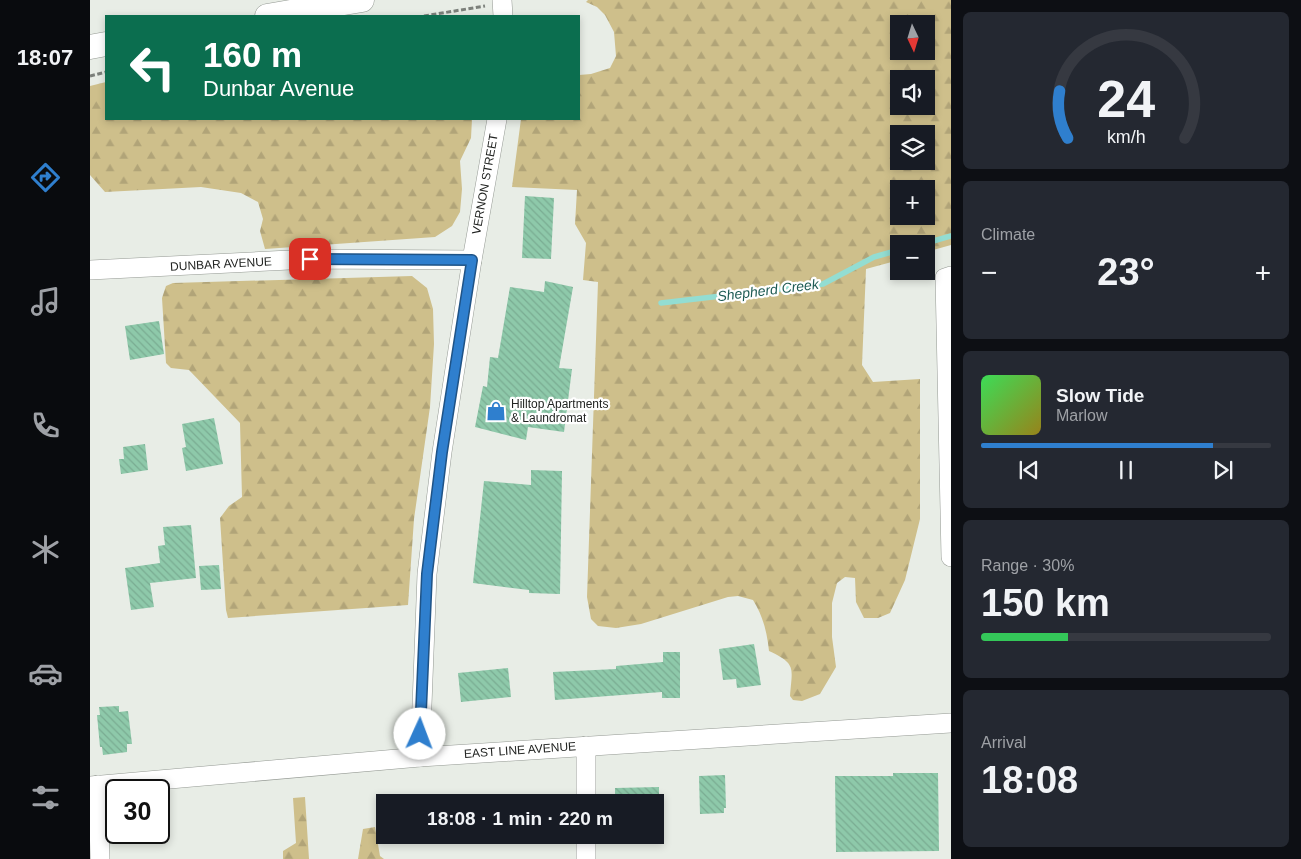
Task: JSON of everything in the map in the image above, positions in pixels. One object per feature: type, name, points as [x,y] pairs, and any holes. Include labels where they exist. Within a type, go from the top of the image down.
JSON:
[{"type":"street","points":[[273,15],[362,0]]},
{"type":"street","points":[[502,0],[503,15]]},
{"type":"street","points":[[90,47],[105,44]]},
{"type":"street","name":"VERNON STREET","points":[[420,757],[424,613],[427,574],[442,452],[472,260],[497,120]]},
{"type":"street","name":"DUNBAR AVENUE","points":[[90,270],[310,259],[472,260]]},
{"type":"street","points":[[948,277],[951,557]]},
{"type":"street","name":"EAST LINE AVENUE","points":[[94,785],[420,757],[951,723]]},
{"type":"street","points":[[586,746],[586,794]]},
{"type":"street","points":[[94,785],[100,859]]},
{"type":"street","points":[[586,844],[586,859]]},
{"type":"path","points":[[430,15],[482,6]]},
{"type":"path","points":[[90,76],[105,72]]},
{"type":"green space","points":[[588,0],[951,0],[951,245],[935,249],[935,235],[890,235],[890,262],[866,269],[862,365],[873,382],[920,379],[920,519],[905,580],[890,613],[878,618],[864,618],[856,602],[855,578],[845,577],[837,583],[832,603],[832,637],[836,667],[820,694],[802,701],[793,700],[790,696],[791,668],[784,660],[769,651],[764,624],[753,600],[738,596],[728,597],[641,624],[616,628],[598,626],[591,619],[587,597],[598,282],[583,280],[586,243],[575,224],[577,190],[512,187],[521,120],[580,120],[580,75],[591,74],[610,68],[616,56],[614,32],[605,15],[597,7],[586,2]]},
{"type":"green space","points":[[105,82],[105,120],[472,120],[471,138],[460,161],[462,189],[460,212],[452,226],[435,237],[265,249],[260,231],[263,219],[258,202],[241,193],[201,187],[105,192],[90,175],[90,86]]},
{"type":"green space","points":[[412,276],[427,288],[433,309],[434,344],[430,407],[414,519],[408,605],[228,618],[220,518],[229,506],[242,497],[240,423],[189,370],[171,368],[166,363],[162,298],[166,286],[173,283]]},
{"type":"green space","points":[[305,797],[309,859],[283,859],[283,851],[296,843],[293,798]]},
{"type":"green space","points":[[375,827],[376,844],[378,844],[380,856],[384,859],[358,859],[363,829]]},
{"type":"building","points":[[525,196],[554,198],[551,259],[522,258]]},
{"type":"building","points":[[545,281],[573,287],[559,368],[572,369],[564,432],[528,427],[526,440],[475,427],[483,386],[487,387],[490,357],[498,358],[510,287],[544,292]]},
{"type":"building","points":[[159,321],[164,354],[130,360],[125,326]]},
{"type":"building","points":[[214,418],[223,464],[186,471],[182,448],[186,447],[182,424]]},
{"type":"building","points":[[145,444],[148,470],[121,474],[119,459],[124,459],[123,447]]},
{"type":"building","points":[[531,470],[562,471],[560,594],[529,593],[529,590],[473,583],[484,481],[531,485]]},
{"type":"building","points":[[191,525],[196,578],[150,583],[154,607],[131,610],[125,568],[160,563],[158,546],[165,545],[163,527]]},
{"type":"building","points":[[219,565],[221,589],[201,590],[199,566]]},
{"type":"building","points":[[754,644],[761,685],[737,688],[736,679],[723,680],[719,649]]},
{"type":"building","points":[[663,652],[680,652],[680,698],[662,698],[662,692],[555,700],[553,672],[616,669],[616,666],[663,662]]},
{"type":"building","points":[[508,668],[511,697],[461,702],[458,673]]},
{"type":"building","points":[[119,706],[119,712],[128,711],[132,744],[127,744],[127,752],[103,755],[102,747],[100,747],[97,715],[100,715],[99,707]]},
{"type":"building","points":[[893,773],[938,773],[939,851],[836,852],[835,776],[893,776]]},
{"type":"building","points":[[725,775],[726,808],[724,808],[724,813],[700,814],[699,776]]},
{"type":"building","points":[[659,787],[659,794],[615,794],[615,788]]},
{"type":"waterway","name":"Shepherd Creek","points":[[935,241],[951,236]]},
{"type":"waterway","name":"Shepherd Creek","points":[[661,303],[823,284],[874,257],[890,253]]},
{"type":"place","name":"Hilltop Apartments & Laundromat","points":[[496,411]]},
{"type":"route","points":[[310,259],[472,260],[442,452],[427,574],[420,734]]}]
